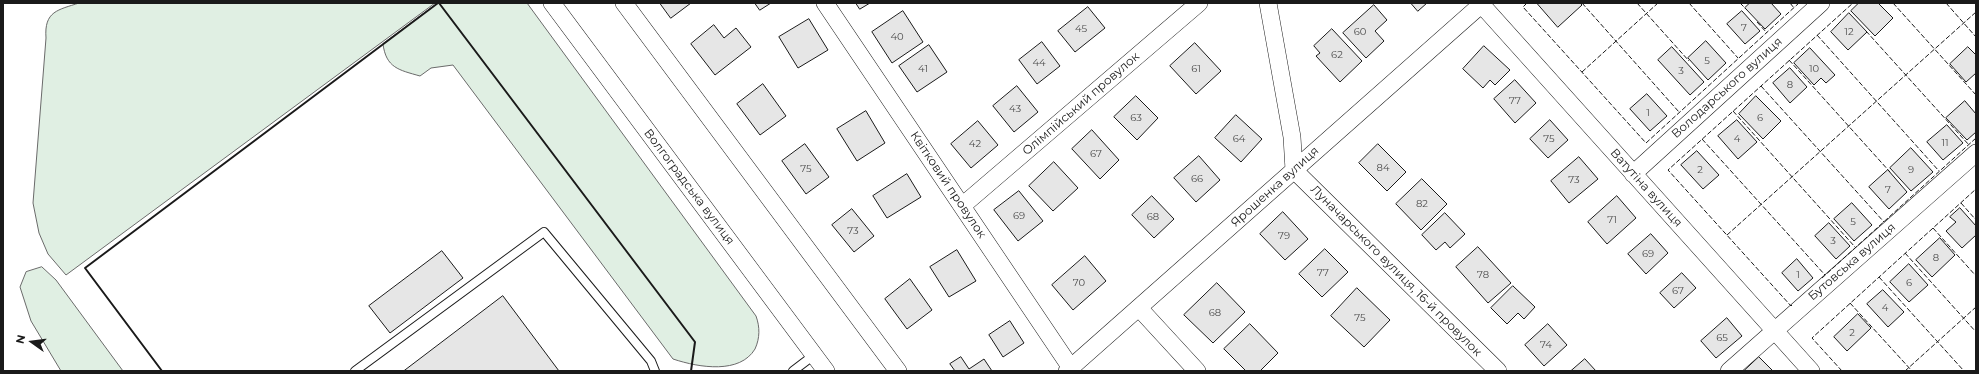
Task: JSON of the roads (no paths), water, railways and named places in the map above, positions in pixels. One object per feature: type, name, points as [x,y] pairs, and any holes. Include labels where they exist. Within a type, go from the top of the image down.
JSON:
[{"type":"street","name":"Волгоградська вулиця","points":[[552,3],[826,371]]},
{"type":"street","points":[[624,3],[898,371]]},
{"type":"street","name":"Квітковий провулок","points":[[825,3],[962,206],[1069,369]]},
{"type":"street","name":"Олімпійський провулок","points":[[962,206],[1199,3]]},
{"type":"street","points":[[1268,3],[1292,137],[1294,170]]},
{"type":"street","name":"Володарського вулиця","points":[[1634,174],[1822,3]]},
{"type":"street","name":"Ярошенка вулиця","points":[[1069,369],[1482,4]]},
{"type":"street","name":"Ватутіна вулиця","points":[[1482,4],[1811,371]]},
{"type":"street","name":"Бутовська вулиця","points":[[1729,371],[1976,154]]},
{"type":"street","name":"Луначарського вулиця, 16-й провулок","points":[[1294,170],[1498,371]]},
{"type":"street","points":[[1139,308],[1197,371]]},
{"type":"lane","points":[[355,371],[544,232],[652,360],[655,371]]},
{"type":"lane","points":[[793,371],[814,355]]}]
